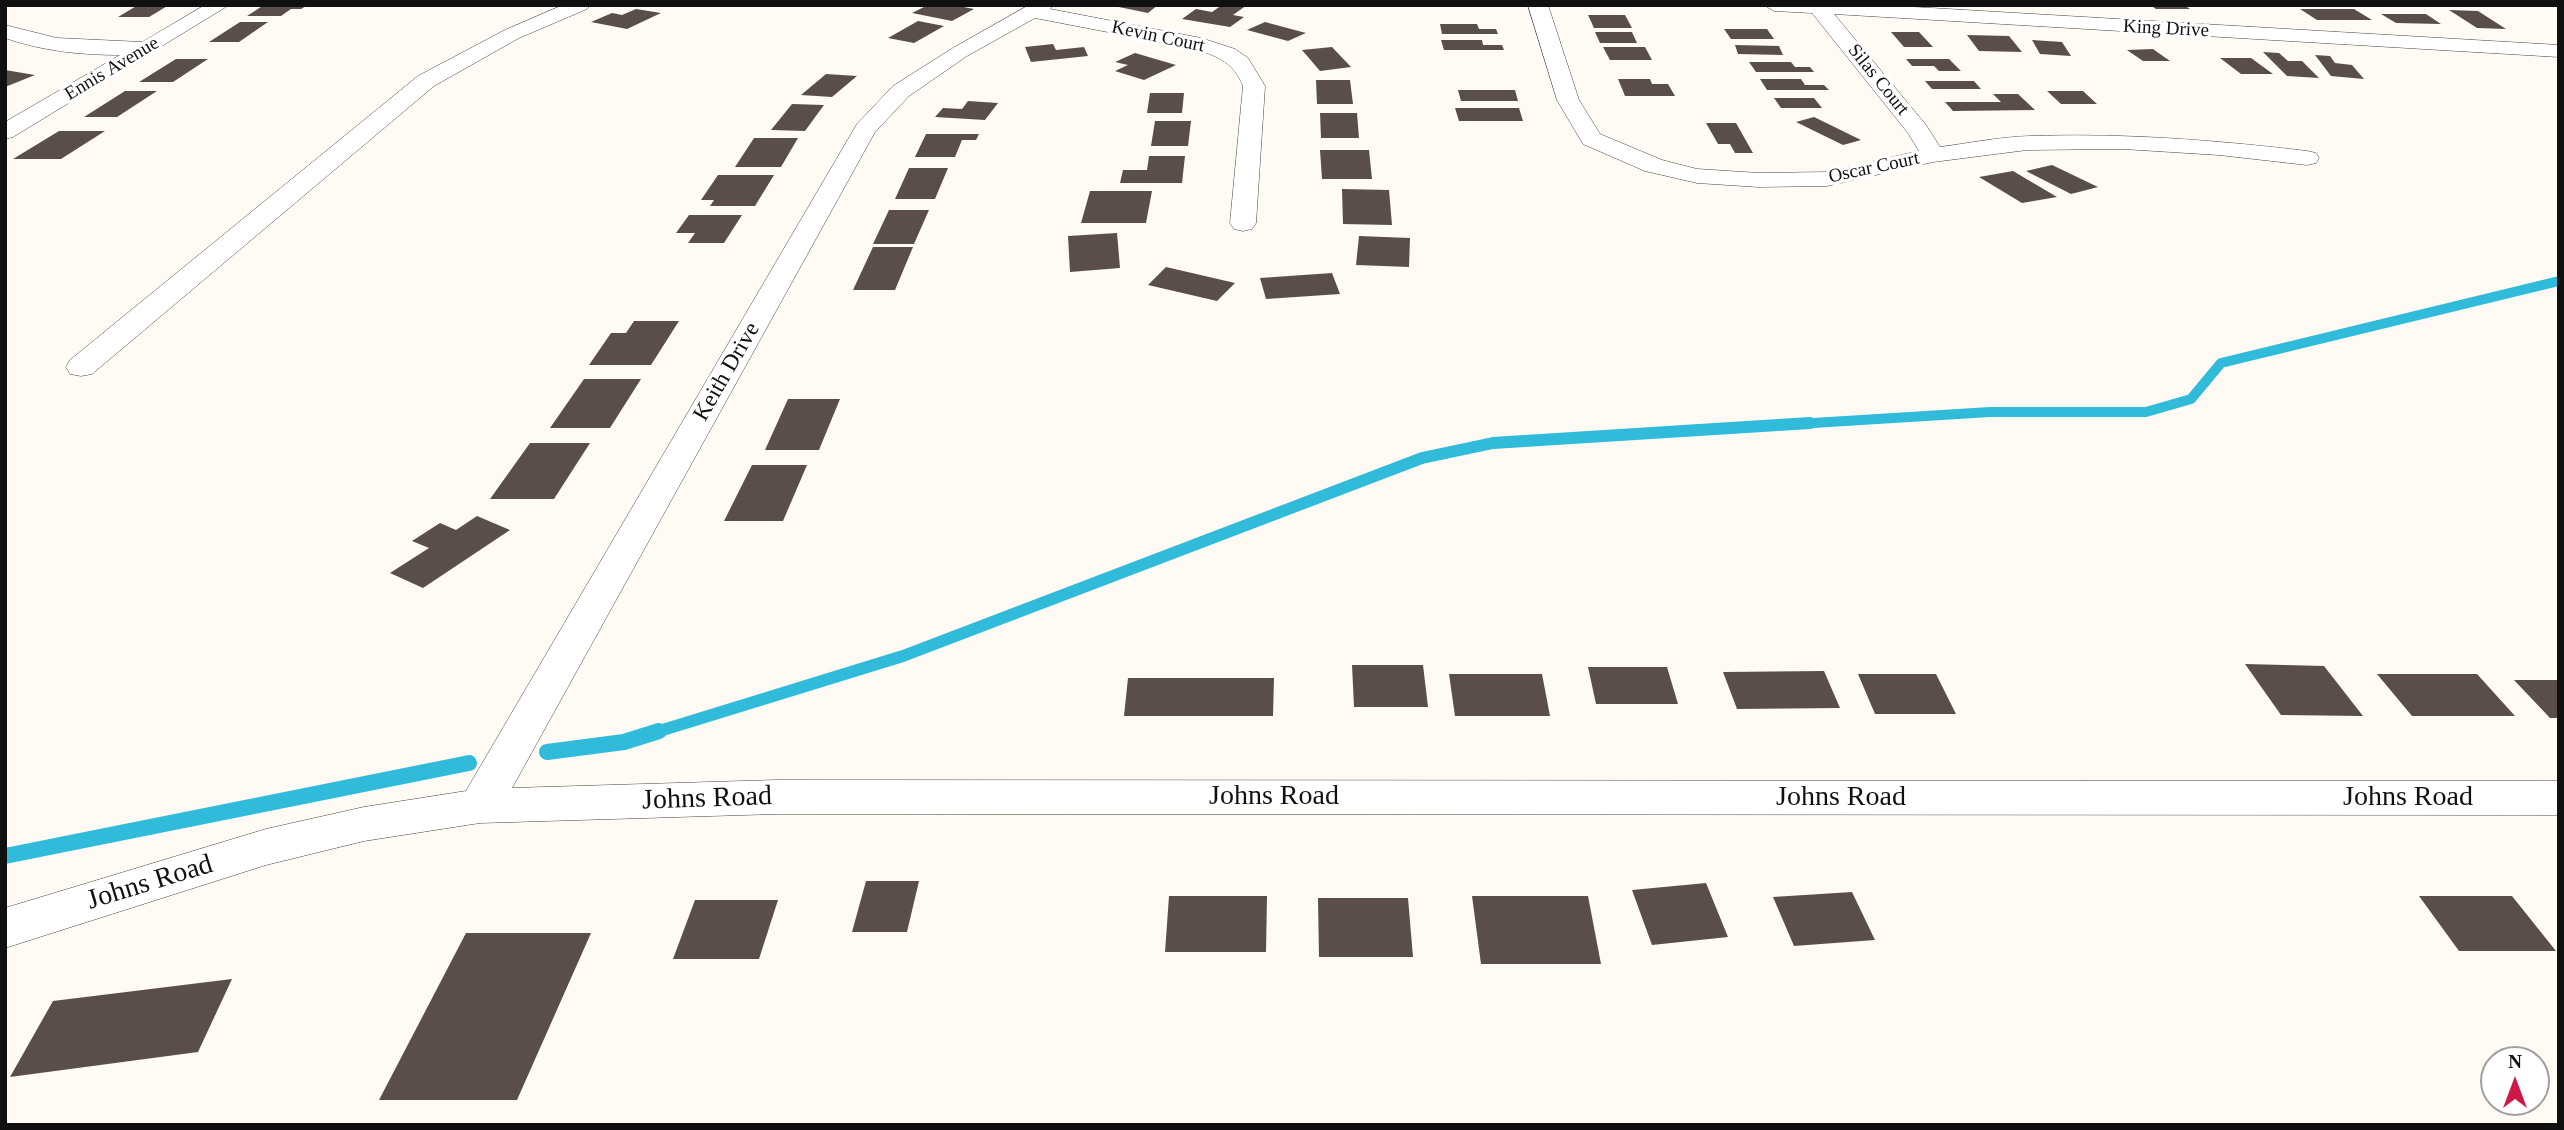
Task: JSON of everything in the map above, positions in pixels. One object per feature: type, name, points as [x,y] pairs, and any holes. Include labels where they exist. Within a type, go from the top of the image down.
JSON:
[{"type":"street","name":"Ennis Avenue","points":[[5,132],[219,5]]},
{"type":"street","points":[[81,367],[426,81],[512,34],[580,5]]},
{"type":"street","name":"Oscar Court","points":[[1538,5],[1568,100],[1591,139],[1654,166],[1697,176],[1759,180],[1826,179],[1933,155],[2026,143],[2123,142],[2219,148],[2307,158]]},
{"type":"street","name":"King Drive","points":[[1774,5],[2559,51]]},
{"type":"street","points":[[2094,5],[2119,26]]},
{"type":"street","name":"Silas Court","points":[[1818,8],[1919,130],[1933,155]]},
{"type":"street","name":"Kevin Court","points":[[1038,9],[1201,44],[1226,53],[1247,65],[1254,86],[1243,223]]},
{"type":"street","name":"Keith Drive","points":[[480,806],[865,129],[901,91],[960,52],[1038,9]]},
{"type":"street","points":[[5,31],[47,43],[86,49],[148,48]]},
{"type":"street","name":"Johns Road","points":[[5,928],[278,844],[364,824],[480,806],[776,797],[2559,799]]},
{"type":"building","points":[[138,5],[169,5],[149,17],[118,17]]},
{"type":"building","points":[[264,5],[308,5],[301,9],[291,9],[281,16],[247,16]]},
{"type":"building","points":[[928,5],[953,5],[974,9],[952,21],[912,13]]},
{"type":"building","points":[[1109,5],[1158,5],[1148,13]]},
{"type":"building","points":[[1222,5],[1247,5],[1233,15],[1244,17],[1230,27],[1182,19],[1196,9],[1212,12]]},
{"type":"building","points":[[2150,5],[2184,5],[2190,9],[2156,9]]},
{"type":"building","points":[[636,9],[661,13],[627,29],[591,22],[612,13],[622,15]]},
{"type":"building","points":[[2300,9],[2354,9],[2372,20],[2317,20]]},
{"type":"building","points":[[2449,10],[2478,11],[2506,29],[2477,28]]},
{"type":"building","points":[[2381,14],[2426,14],[2441,24],[2396,23]]},
{"type":"building","points":[[1588,15],[1625,15],[1632,28],[1594,28]]},
{"type":"building","points":[[918,21],[944,26],[914,43],[888,38]]},
{"type":"building","points":[[240,22],[268,22],[239,42],[209,42]]},
{"type":"building","points":[[1265,22],[1306,33],[1288,41],[1247,30]]},
{"type":"building","points":[[1440,24],[1477,24],[1479,29],[1496,29],[1498,34],[1442,34]]},
{"type":"building","points":[[1724,29],[1767,29],[1774,39],[1731,39]]},
{"type":"building","points":[[1595,32],[1632,32],[1637,43],[1600,43]]},
{"type":"building","points":[[1891,32],[1919,32],[1933,47],[1904,47]]},
{"type":"building","points":[[1967,35],[2009,36],[2022,52],[1979,51]]},
{"type":"building","points":[[1441,40],[1482,40],[1483,45],[1502,45],[1504,50],[1444,50]]},
{"type":"building","points":[[2032,40],[2062,42],[2071,56],[2040,54]]},
{"type":"building","points":[[1053,44],[1056,50],[1084,47],[1088,56],[1031,62],[1025,47]]},
{"type":"building","points":[[1735,45],[1779,46],[1783,55],[1738,54]]},
{"type":"building","points":[[1332,47],[1351,67],[1320,71],[1302,50]]},
{"type":"building","points":[[1603,47],[1645,47],[1652,60],[1610,60]]},
{"type":"building","points":[[2153,49],[2170,61],[2143,61],[2127,50]]},
{"type":"building","points":[[2263,52],[2279,53],[2288,61],[2302,61],[2319,78],[2287,76]]},
{"type":"building","points":[[1135,53],[1176,65],[1144,80],[1115,71],[1128,65],[1115,62]]},
{"type":"building","points":[[2315,55],[2330,56],[2335,63],[2352,65],[2364,79],[2331,76]]},
{"type":"building","points":[[2220,58],[2251,58],[2273,74],[2241,74]]},
{"type":"building","points":[[176,59],[208,59],[173,82],[139,82]]},
{"type":"building","points":[[1906,59],[1949,59],[1961,71],[1939,71],[1934,66],[1912,66]]},
{"type":"building","points":[[1749,62],[1791,62],[1795,67],[1810,67],[1814,72],[1756,72]]},
{"type":"building","points":[[5,70],[35,75],[5,87]]},
{"type":"building","points":[[826,74],[857,76],[832,97],[801,95]]},
{"type":"building","points":[[1618,79],[1650,79],[1652,84],[1668,84],[1675,96],[1625,96]]},
{"type":"building","points":[[1760,79],[1801,79],[1805,85],[1824,85],[1829,90],[1767,90]]},
{"type":"building","points":[[1316,80],[1350,80],[1353,104],[1317,104]]},
{"type":"building","points":[[1925,81],[1974,81],[1981,89],[1932,89]]},
{"type":"building","points":[[1458,90],[1515,90],[1518,101],[1461,101]]},
{"type":"building","points":[[125,91],[157,91],[117,117],[84,117]]},
{"type":"building","points":[[2047,91],[2083,91],[2097,104],[2061,104]]},
{"type":"building","points":[[1150,93],[1184,93],[1182,113],[1147,113]]},
{"type":"building","points":[[1993,94],[2018,94],[2035,110],[1953,111],[1945,102],[2001,102]]},
{"type":"building","points":[[1774,98],[1814,98],[1822,108],[1781,108]]},
{"type":"building","points":[[968,101],[998,103],[985,120],[935,117],[943,108],[962,109]]},
{"type":"building","points":[[792,104],[824,105],[805,131],[771,130]]},
{"type":"building","points":[[1455,108],[1519,108],[1523,121],[1459,121]]},
{"type":"building","points":[[1320,113],[1357,113],[1359,138],[1321,138]]},
{"type":"building","points":[[1814,117],[1861,140],[1843,145],[1796,122]]},
{"type":"building","points":[[1155,121],[1191,121],[1188,146],[1151,146]]},
{"type":"building","points":[[1706,123],[1736,123],[1753,153],[1735,153],[1730,144],[1718,144]]},
{"type":"building","points":[[59,131],[105,131],[61,159],[13,159]]},
{"type":"building","points":[[926,134],[979,134],[976,140],[962,140],[955,157],[915,157]]},
{"type":"building","points":[[754,138],[798,138],[781,167],[735,167]]},
{"type":"building","points":[[1320,150],[1369,150],[1372,179],[1322,179]]},
{"type":"building","points":[[1149,156],[1185,156],[1182,183],[1120,183],[1123,170],[1147,170]]},
{"type":"building","points":[[2052,165],[2098,187],[2071,194],[2026,171]]},
{"type":"building","points":[[909,168],[948,168],[935,199],[895,199]]},
{"type":"building","points":[[2013,171],[2057,197],[2022,203],[1979,177]]},
{"type":"building","points":[[718,175],[774,175],[755,206],[710,206],[714,200],[701,200]]},
{"type":"building","points":[[1342,189],[1389,190],[1392,225],[1343,224]]},
{"type":"building","points":[[1090,191],[1152,191],[1146,223],[1081,223]]},
{"type":"building","points":[[889,210],[929,210],[914,244],[873,244]]},
{"type":"building","points":[[689,215],[742,215],[724,243],[688,243],[695,233],[676,233]]},
{"type":"building","points":[[1117,233],[1120,268],[1070,272],[1068,236]]},
{"type":"building","points":[[1359,236],[1410,238],[1409,267],[1356,265]]},
{"type":"building","points":[[873,247],[913,247],[895,290],[853,290]]},
{"type":"building","points":[[1166,267],[1235,283],[1217,301],[1148,285]]},
{"type":"building","points":[[1332,273],[1340,294],[1266,299],[1260,278]]},
{"type":"building","points":[[634,321],[679,321],[651,365],[589,365],[611,333],[626,333]]},
{"type":"building","points":[[584,379],[641,379],[610,428],[550,428]]},
{"type":"building","points":[[788,399],[840,399],[819,450],[765,450]]},
{"type":"building","points":[[530,443],[590,443],[554,499],[490,499]]},
{"type":"building","points":[[752,465],[807,465],[783,521],[724,521]]},
{"type":"building","points":[[477,516],[510,530],[423,588],[390,573],[429,548],[412,541],[440,523],[456,530]]},
{"type":"building","points":[[2245,664],[2324,666],[2363,716],[2281,715]]},
{"type":"building","points":[[1352,665],[1423,665],[1428,707],[1354,707]]},
{"type":"building","points":[[1588,667],[1667,667],[1678,704],[1596,704]]},
{"type":"building","points":[[1824,671],[1840,708],[1737,709],[1723,672]]},
{"type":"building","points":[[1449,674],[1542,674],[1550,716],[1455,716]]},
{"type":"building","points":[[1858,674],[1936,674],[1956,714],[1875,714]]},
{"type":"building","points":[[2377,674],[2477,674],[2515,716],[2412,716]]},
{"type":"building","points":[[1128,678],[1274,678],[1273,716],[1124,716]]},
{"type":"building","points":[[2514,680],[2559,680],[2559,718],[2550,718]]},
{"type":"building","points":[[866,881],[919,881],[907,932],[852,932]]},
{"type":"building","points":[[1706,883],[1728,937],[1652,945],[1632,890]]},
{"type":"building","points":[[1852,892],[1875,940],[1794,946],[1773,897]]},
{"type":"building","points":[[1169,896],[1267,896],[1266,952],[1165,952]]},
{"type":"building","points":[[1472,896],[1588,896],[1601,964],[1481,964]]},
{"type":"building","points":[[2419,896],[2512,896],[2556,951],[2459,951]]},
{"type":"building","points":[[1318,898],[1408,898],[1413,957],[1319,957]]},
{"type":"building","points":[[695,900],[778,900],[759,959],[673,959]]},
{"type":"building","points":[[466,933],[591,933],[517,1100],[379,1100]]},
{"type":"building","points":[[232,979],[198,1052],[10,1077],[53,1001]]},
{"type":"waterway","points":[[1781,425],[1990,412],[2146,412],[2191,399],[2221,363],[2559,281]]},
{"type":"waterway","points":[[653,733],[903,656],[1422,458],[1493,443],[1810,423]]},
{"type":"waterway","points":[[547,752],[624,742],[659,731]]},
{"type":"waterway","points":[[5,856],[469,763]]}]
